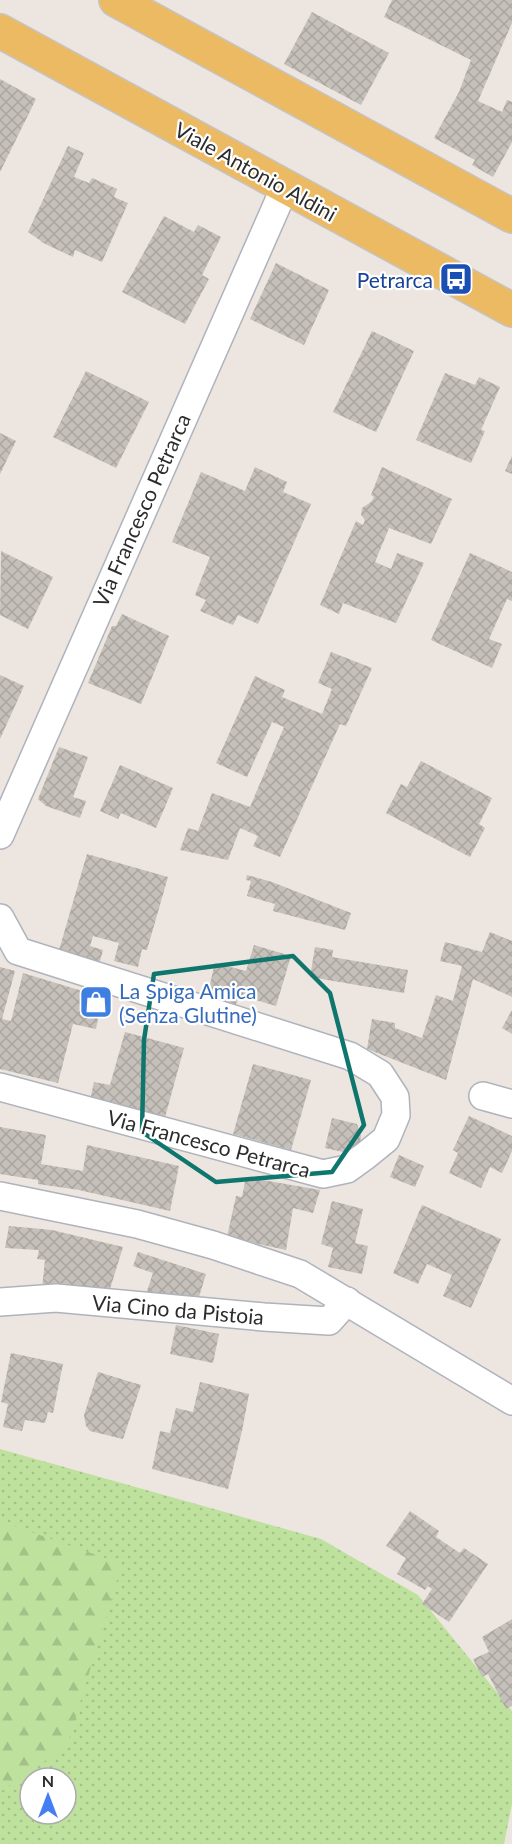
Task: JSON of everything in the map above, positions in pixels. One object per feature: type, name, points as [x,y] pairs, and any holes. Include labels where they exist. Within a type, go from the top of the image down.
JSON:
[{"type":"main road","points":[[116,0],[512,216]]},
{"type":"main road","name":"Viale Antonio Aldini","points":[[0,31],[512,310]]},
{"type":"street","name":"Via Francesco Petrarca","points":[[0,835],[285,186]]},
{"type":"street","name":"Via Francesco Petrarca","points":[[0,918],[18,951],[350,1056],[380,1074],[395,1097],[396,1115],[386,1139],[347,1169],[324,1174],[0,1087]]},
{"type":"street","points":[[483,1096],[512,1104]]},
{"type":"street","points":[[0,1196],[137,1224],[213,1245],[300,1274],[512,1401]]},
{"type":"street","name":"Via Cino da Pistoia","points":[[0,1302],[56,1298],[329,1321],[347,1301]]},
{"type":"highlighted area","points":[[293,956],[330,993],[364,1125],[332,1172],[216,1182],[142,1132],[144,1040],[154,974]]},
{"type":"green space","points":[[0,1449],[321,1539],[418,1595],[512,1711],[512,1804],[504,1844],[0,1844]]},
{"type":"green space","points":[[0,1521],[122,1564],[67,1746],[38,1766],[18,1766],[18,1780],[0,1792]]},
{"type":"building","points":[[392,0],[512,0],[512,23],[478,101],[502,112],[507,100],[512,102],[512,142],[493,177],[472,165],[475,160],[434,138],[459,92],[471,60],[384,17]]},
{"type":"building","points":[[312,12],[389,53],[361,105],[284,64]]},
{"type":"building","points":[[0,79],[36,99],[0,172]]},
{"type":"building","points":[[68,146],[84,153],[74,177],[89,183],[92,178],[117,189],[114,197],[128,203],[102,262],[75,250],[73,257],[41,242],[28,232]]},
{"type":"building","points":[[164,216],[194,232],[198,225],[221,237],[202,275],[209,279],[185,324],[122,292]]},
{"type":"building","points":[[276,263],[329,290],[304,345],[250,319]]},
{"type":"building","points":[[372,331],[414,351],[376,432],[333,412]]},
{"type":"building","points":[[86,371],[149,402],[116,468],[53,437]]},
{"type":"building","points":[[445,373],[475,385],[479,377],[500,387],[481,430],[485,431],[471,463],[416,440]]},
{"type":"building","points":[[0,433],[16,441],[0,474]]},
{"type":"building","points":[[512,456],[512,474],[505,471]]},
{"type":"building","points":[[255,467],[287,482],[283,492],[311,504],[258,624],[238,615],[233,625],[200,611],[206,600],[195,595],[210,557],[172,542],[201,472],[245,491]]},
{"type":"building","points":[[382,467],[452,499],[431,544],[389,528],[375,562],[391,569],[397,553],[424,563],[396,623],[343,603],[339,614],[320,605],[356,521],[363,525],[365,520],[361,515],[362,508],[374,497],[371,495]]},
{"type":"building","points":[[1,551],[53,577],[28,629],[0,615]]},
{"type":"building","points":[[470,553],[512,572],[512,601],[507,599],[489,639],[502,644],[492,668],[431,640]]},
{"type":"building","points":[[122,614],[169,636],[141,704],[88,683],[112,626],[116,626]]},
{"type":"building","points":[[331,652],[372,668],[346,726],[340,724],[280,857],[253,846],[258,836],[240,828],[228,860],[180,850],[188,828],[198,831],[212,793],[250,807],[284,727],[272,722],[247,777],[216,763],[255,676],[285,690],[282,697],[322,714],[332,689],[318,683]]},
{"type":"building","points":[[0,675],[24,686],[0,739]]},
{"type":"building","points":[[59,747],[88,757],[73,797],[86,801],[80,818],[46,806],[38,799]]},
{"type":"building","points":[[421,761],[492,798],[479,824],[485,828],[470,857],[386,813],[401,784],[407,787]]},
{"type":"building","points":[[120,765],[173,788],[156,828],[121,813],[118,819],[100,811]]},
{"type":"building","points":[[87,854],[168,877],[147,950],[142,949],[138,967],[114,961],[119,943],[93,936],[90,946],[103,950],[98,968],[57,957]]},
{"type":"building","points":[[247,875],[272,882],[351,913],[345,930],[273,911],[275,904],[247,896],[251,881],[246,880]]},
{"type":"building","points":[[490,932],[512,941],[512,997],[473,979],[446,1080],[367,1049],[372,1019],[395,1023],[395,1028],[422,1038],[436,995],[453,1001],[462,966],[440,961],[445,942],[482,952]]},
{"type":"building","points":[[254,945],[291,956],[276,1006],[239,995],[235,1008],[206,1001],[215,963],[246,971]]},
{"type":"building","points":[[315,947],[333,950],[332,957],[408,970],[404,993],[310,977]]},
{"type":"building","points":[[0,967],[15,971],[2,1019],[11,1021],[23,973],[102,997],[96,1029],[73,1024],[58,1083],[0,1069]]},
{"type":"building","points":[[512,1010],[512,1034],[502,1028]]},
{"type":"building","points":[[125,1032],[184,1048],[164,1121],[89,1104],[94,1082],[110,1085]]},
{"type":"building","points":[[253,1064],[311,1080],[291,1150],[233,1134]]},
{"type":"building","points":[[469,1116],[512,1136],[512,1151],[502,1173],[490,1167],[481,1188],[449,1173],[458,1153],[453,1150]]},
{"type":"building","points":[[332,1118],[357,1124],[361,1136],[360,1142],[352,1154],[325,1148]]},
{"type":"building","points":[[0,1127],[46,1135],[41,1164],[83,1171],[87,1145],[179,1166],[170,1211],[79,1190],[38,1184],[38,1180],[0,1174]]},
{"type":"building","points":[[399,1155],[424,1166],[415,1187],[390,1177]]},
{"type":"building","points":[[246,1177],[320,1190],[313,1213],[293,1208],[286,1250],[227,1237],[236,1196],[242,1197]]},
{"type":"building","points":[[332,1201],[363,1209],[355,1243],[368,1246],[362,1274],[328,1267],[333,1248],[321,1244]]},
{"type":"building","points":[[422,1205],[501,1239],[471,1308],[443,1296],[452,1275],[427,1264],[418,1284],[393,1273]]},
{"type":"building","points":[[9,1226],[52,1230],[123,1247],[110,1289],[42,1289],[45,1260],[37,1259],[39,1250],[5,1248]]},
{"type":"building","points":[[138,1252],[206,1274],[195,1310],[146,1294],[153,1273],[133,1266]]},
{"type":"building","points":[[176,1325],[219,1334],[213,1363],[170,1354]]},
{"type":"building","points":[[11,1353],[63,1364],[53,1413],[48,1412],[45,1423],[25,1420],[22,1431],[3,1427],[8,1404],[1,1402]]},
{"type":"building","points":[[98,1372],[141,1385],[123,1439],[90,1431],[86,1426],[84,1415]]},
{"type":"building","points":[[200,1382],[249,1394],[228,1489],[152,1469],[160,1431],[170,1433],[176,1408],[193,1412]]},
{"type":"building","points":[[410,1511],[439,1531],[436,1537],[460,1553],[464,1548],[488,1564],[449,1622],[422,1604],[432,1589],[428,1586],[425,1590],[397,1574],[406,1558],[386,1546]]},
{"type":"building","points":[[512,1619],[512,1706],[506,1709],[488,1674],[482,1677],[473,1659],[489,1652],[482,1637]]},
{"type":"place","name":"Petrarca","points":[[456,279]]},
{"type":"place","name":"La Spiga Amica (Senza Glutine)","points":[[96,1002]]}]
